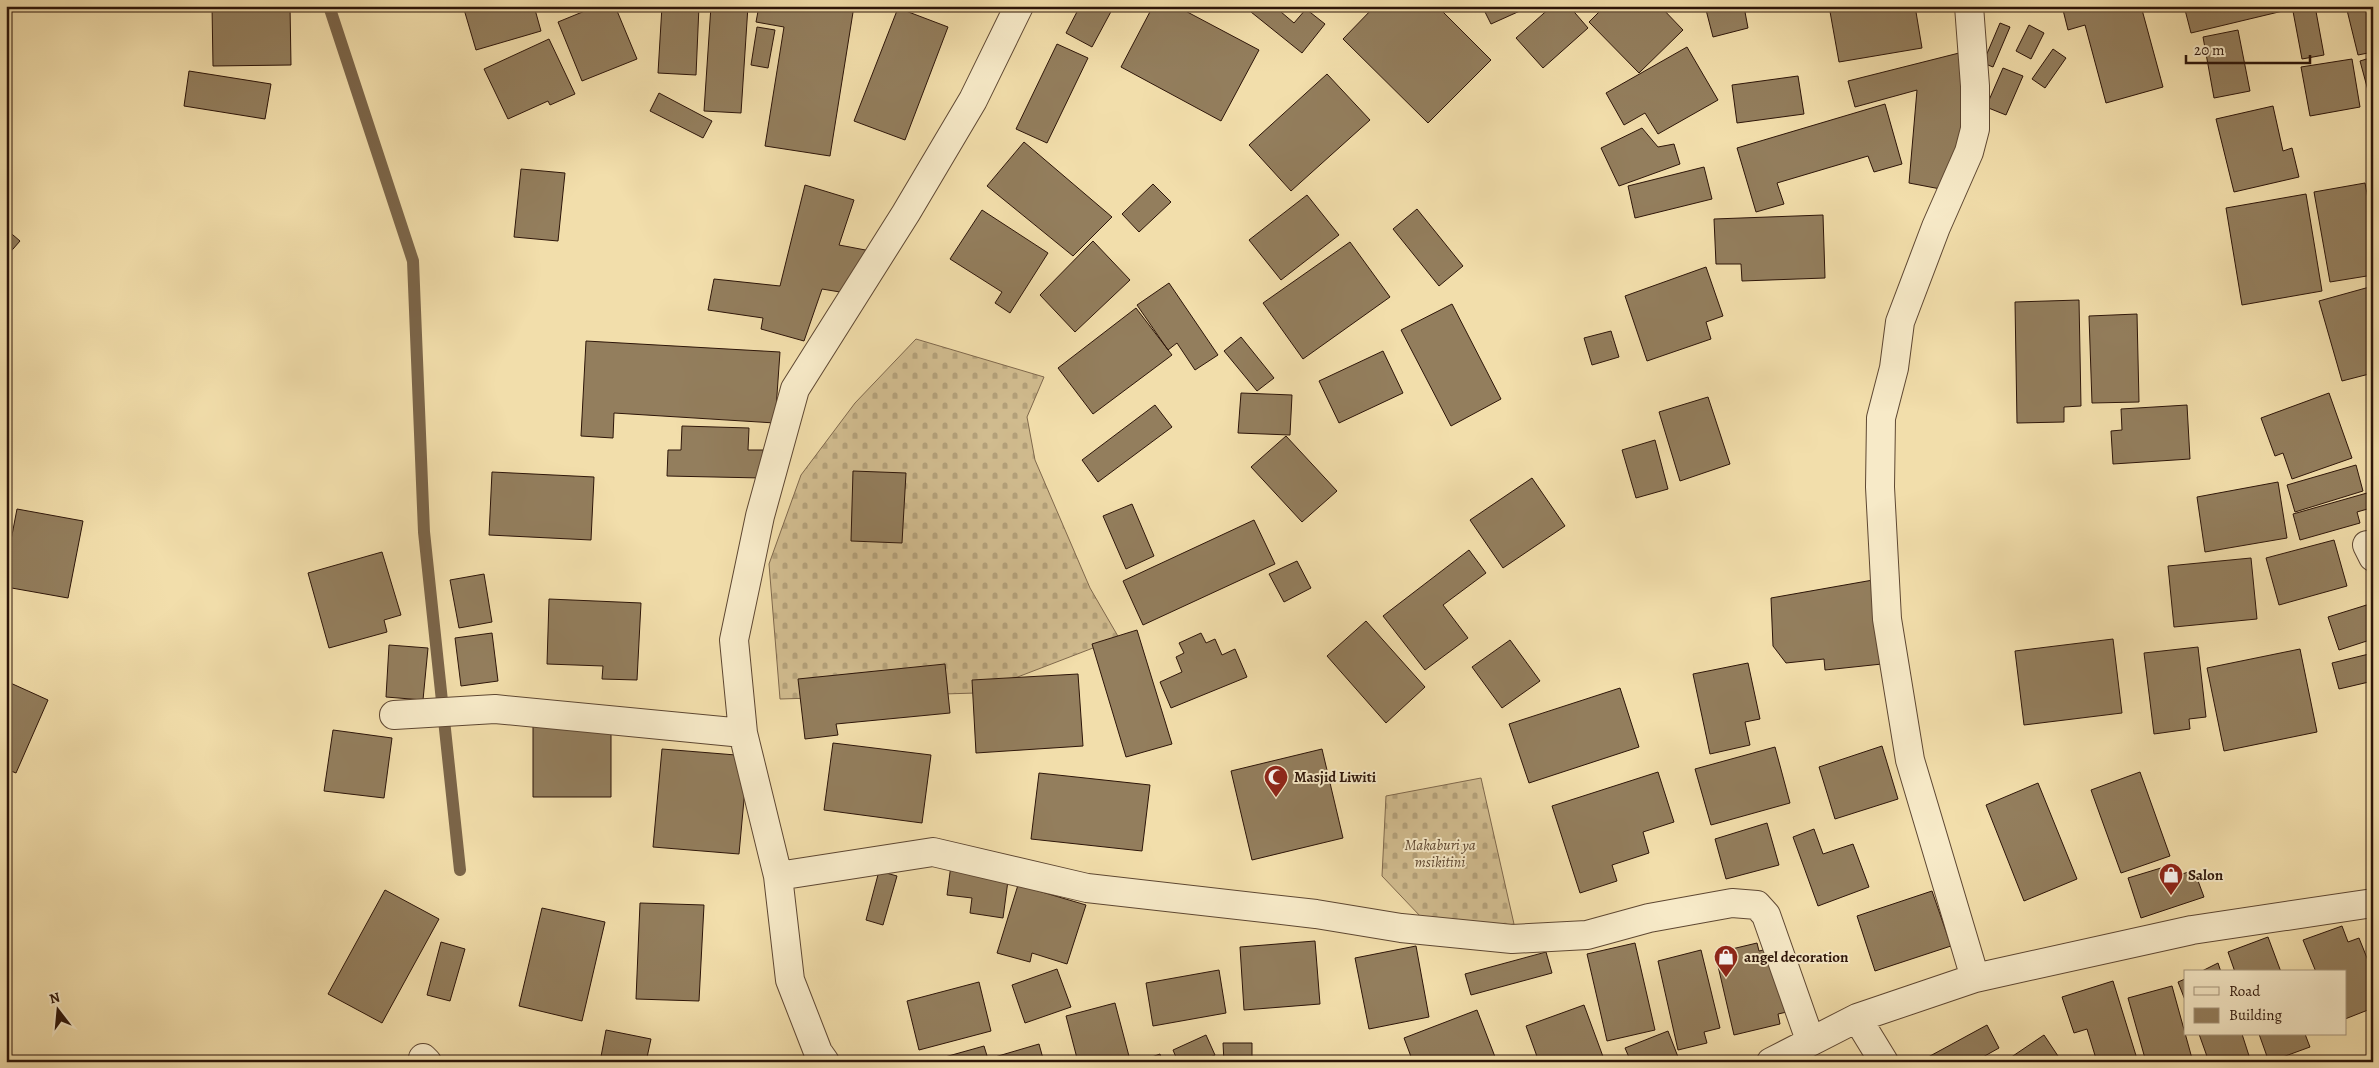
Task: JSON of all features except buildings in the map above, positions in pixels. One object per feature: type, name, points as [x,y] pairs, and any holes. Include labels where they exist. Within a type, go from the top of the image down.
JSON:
[{"type":"street","points":[[825,1062],[818,1052],[790,980],[778,876],[743,733],[734,640],[760,516],[795,389],[906,213],[973,100],[1019,6]]},
{"type":"street","points":[[1968,6],[1975,86],[1976,129],[1969,152],[1936,228],[1900,322],[1894,368],[1881,418],[1880,487],[1887,619],[1910,760],[1975,978]]},
{"type":"street","points":[[394,715],[495,709],[743,733]]},
{"type":"street","points":[[778,876],[933,852],[1086,888],[1316,914],[1401,928],[1512,939],[1587,935],[1649,918],[1732,902],[1757,905],[1766,915],[1810,1040]]},
{"type":"street","points":[[1771,1062],[1810,1040],[1857,1018],[1975,978],[2192,930],[2373,903]]},
{"type":"street","points":[[1857,1018],[1884,1062]]},
{"type":"green space","points":[[916,339],[1044,377],[1027,417],[1035,460],[1090,588],[1119,638],[976,693],[780,699],[769,564],[801,475],[855,403]]},
{"type":"green space","name":"Makaburi ya msikitini","points":[[1481,778],[1514,924],[1440,937],[1382,876],[1386,796]]},
{"type":"waterway","points":[[329,6],[413,261],[424,532],[460,870]]},
{"type":"place","name":"Masjid Liwiti","points":[[1276,798]]},
{"type":"place","name":"Salon","points":[[2171,896]]},
{"type":"place","name":"angel decoration","points":[[1726,978]]}]
